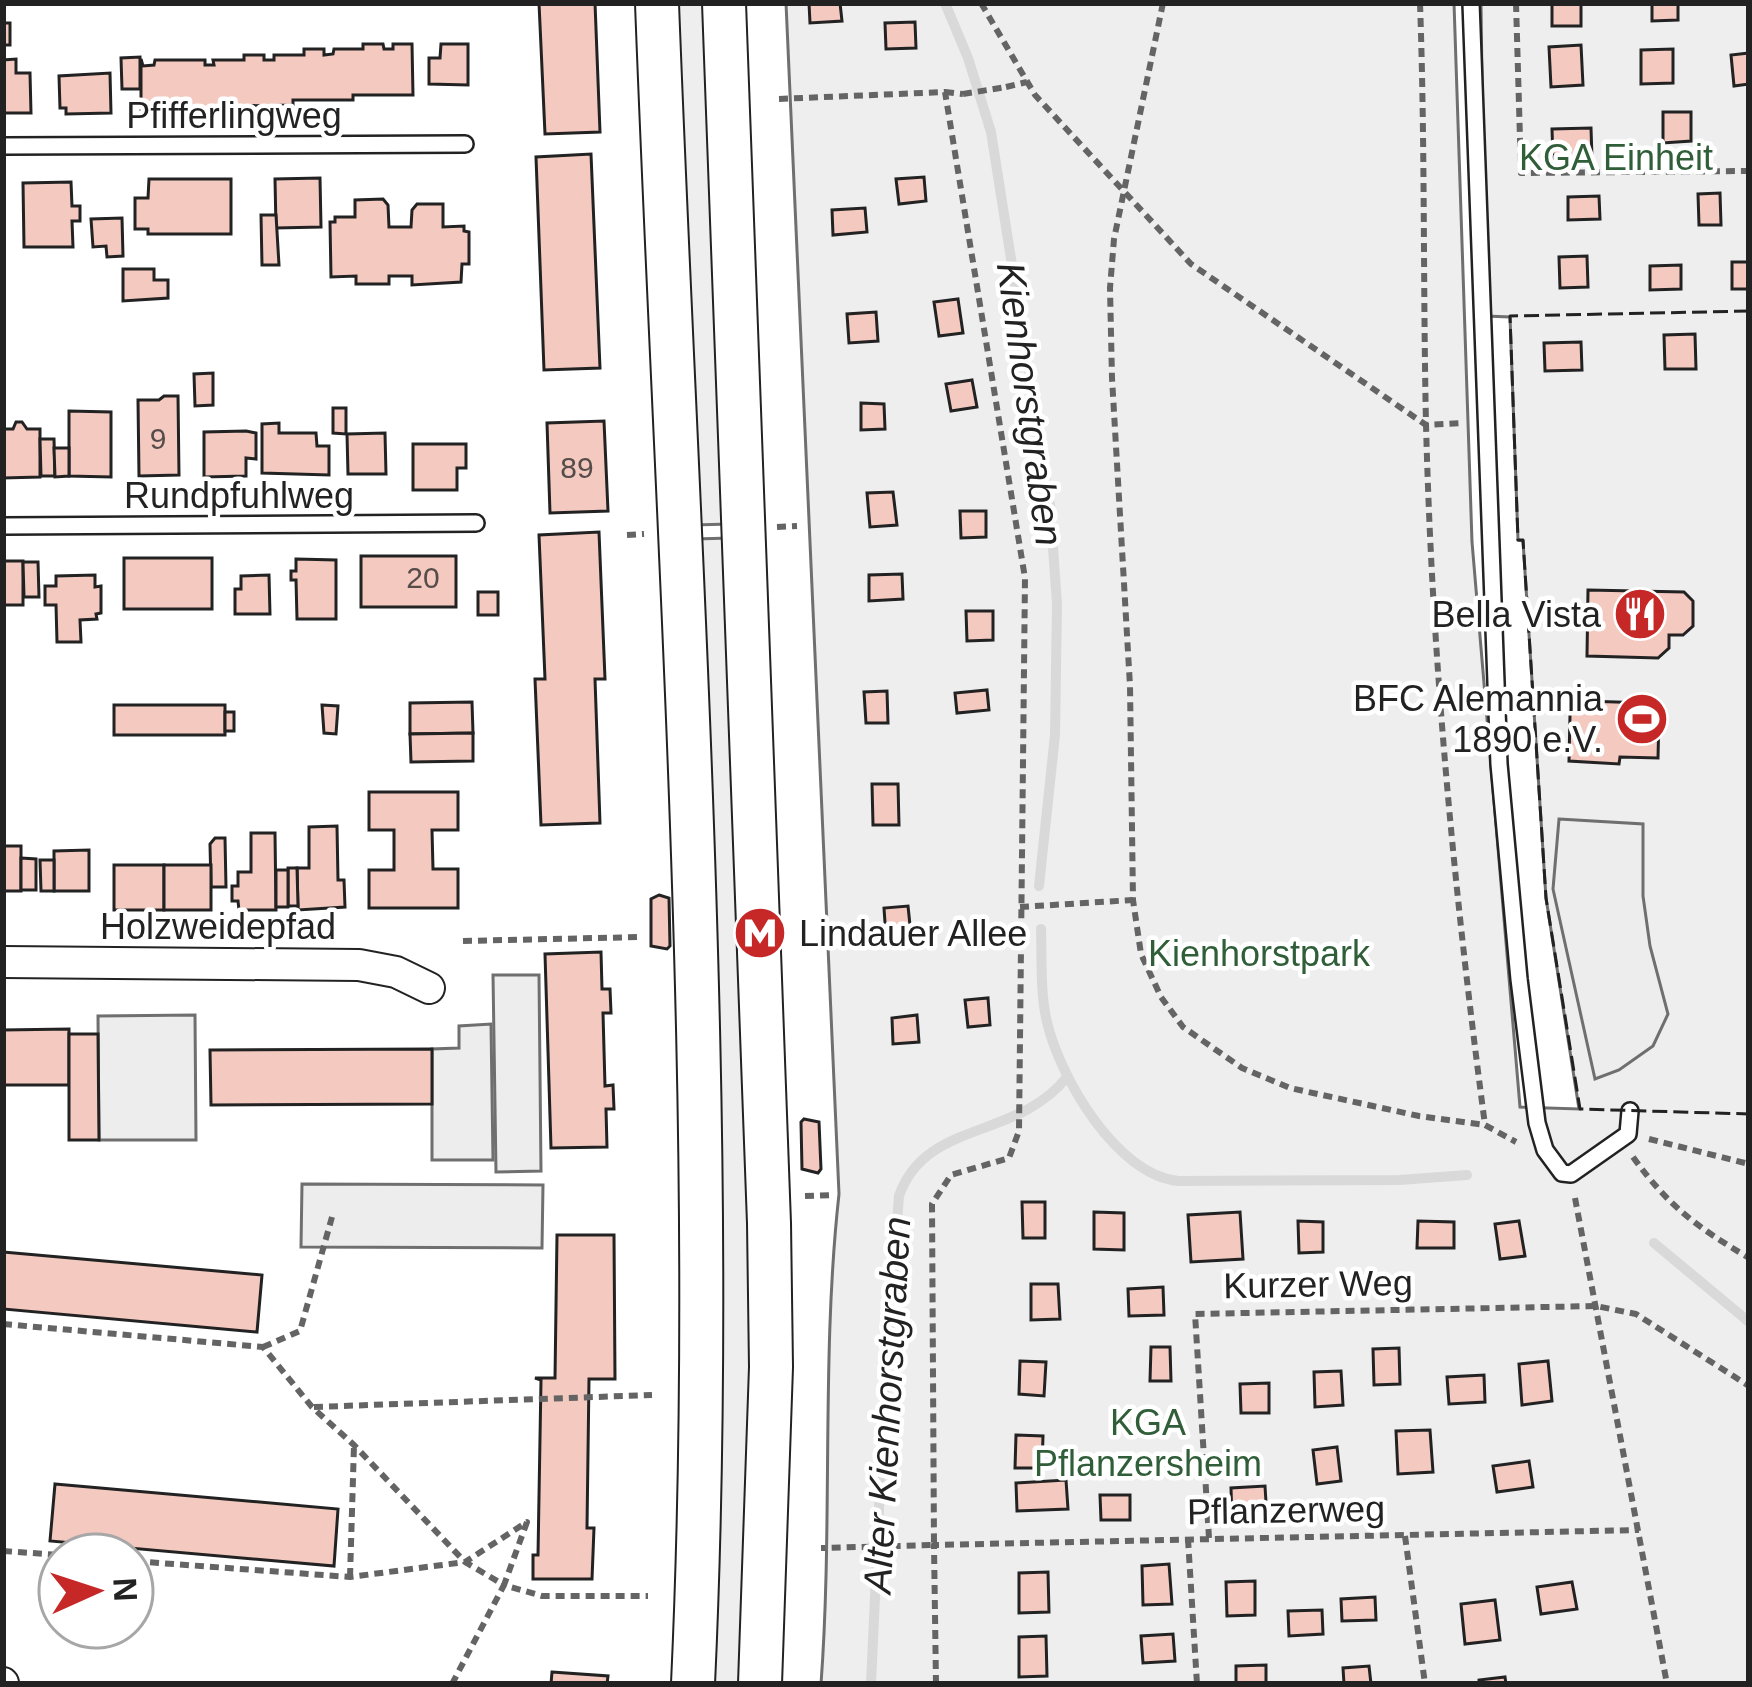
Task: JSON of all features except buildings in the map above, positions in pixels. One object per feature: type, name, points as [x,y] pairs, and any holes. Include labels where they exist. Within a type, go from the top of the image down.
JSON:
[{"type":"main road","points":[[657,3],[703,1199],[703,1404],[693,1684]]},
{"type":"main road","points":[[724,3],[770,1223],[771,1366],[760,1684]]},
{"type":"street","name":"Holzweidepfad","points":[[3,962],[347,964],[396,972],[429,988]]},
{"type":"lane","points":[[1471,3],[1499,764],[1537,1123],[1545,1150],[1562,1173],[1571,1174],[1624,1137],[1630,1111]]},
{"type":"lane","name":"Pfifferlingweg","points":[[3,146],[465,144]]},
{"type":"lane","name":"Rundpfuhlweg","points":[[3,526],[476,523]]},
{"type":"path","points":[[981,3],[1027,82],[1191,263],[1426,425],[1484,421]]},
{"type":"path","points":[[1163,3],[1114,239],[1111,356],[1130,686],[1133,900],[1141,954],[1161,997],[1184,1027],[1218,1054],[1289,1088],[1485,1125],[1526,1148],[1545,1150]]},
{"type":"path","points":[[1420,3],[1426,425],[1442,722],[1457,919],[1485,1125]]},
{"type":"path","points":[[1516,3],[1521,173],[1749,170]]},
{"type":"path","points":[[779,99],[963,94],[1027,82]]},
{"type":"path","points":[[936,1684],[932,1204],[951,1174],[1009,1158],[1019,1131],[1025,578],[945,92]]},
{"type":"path","points":[[1020,908],[1133,900]]},
{"type":"path","points":[[463,941],[641,937]]},
{"type":"path","points":[[1624,1137],[1749,1164]]},
{"type":"path","points":[[1624,1137],[1653,1186],[1692,1224],[1749,1258]]},
{"type":"path","points":[[1571,1174],[1667,1684]]},
{"type":"path","points":[[3,1324],[262,1347],[300,1331],[332,1216]]},
{"type":"path","points":[[1596,1306],[1636,1314],[1749,1386]]},
{"type":"path","name":"Kurzer Weg","points":[[1209,1538],[1195,1314],[1596,1306]]},
{"type":"path","points":[[262,1347],[313,1407],[465,1562],[504,1585],[542,1596],[648,1596]]},
{"type":"path","points":[[313,1407],[652,1395]]},
{"type":"path","points":[[350,1577],[355,1445]]},
{"type":"path","points":[[156,1563],[350,1577],[465,1562],[527,1522],[504,1585],[452,1684]]},
{"type":"path","name":"Pflanzerweg","points":[[821,1548],[1639,1530]]},
{"type":"path","points":[[1405,1536],[1425,1684]]},
{"type":"path","points":[[1188,1539],[1197,1684]]},
{"type":"path","points":[[3,1551],[36,1553]]},
{"type":"green space","points":[[674,3],[708,3],[729,524],[694,525]]},
{"type":"green space","points":[[786,3],[1454,3],[1472,542],[1520,1107],[1579,1109],[1546,898],[1523,541],[1518,540],[1510,317],[1485,316],[1481,3],[1749,3],[1749,1684],[821,1684],[830,1316],[839,1194]]},
{"type":"green space","points":[[730,538],[755,1304],[745,1684],[710,1684],[695,539]]},
{"type":"shaded area","points":[[1559,819],[1643,824],[1643,896],[1668,1014],[1653,1046],[1619,1070],[1595,1079],[1553,889]]},
{"type":"shaded area","points":[[493,975],[539,975],[541,1171],[496,1172]]},
{"type":"shaded area","points":[[195,1015],[196,1140],[99,1140],[98,1016]]},
{"type":"shaded area","points":[[491,1024],[493,1160],[432,1160],[432,1049],[459,1048],[459,1026]]},
{"type":"shaded area","points":[[302,1184],[543,1185],[542,1248],[301,1247]]},
{"type":"waterway","name":"Kienhorstgraben","points":[[945,3],[991,132],[1050,506],[1057,604],[1055,735],[1039,886]]},
{"type":"waterway","name":"Kienhorstgraben","points":[[1041,929],[1045,1011],[1064,1070],[1113,1143],[1155,1175],[1178,1181],[1467,1175]]},
{"type":"waterway","name":"Alter Kienhorstgraben","points":[[871,1684],[899,1196],[912,1171],[929,1154],[1023,1112],[1067,1077]]},
{"type":"waterway","name":"Kienhorstgraben","points":[[1654,1243],[1749,1322]]},
{"type":"fence","points":[[1749,311],[1510,316],[1518,540],[1523,540],[1546,898],[1580,1109],[1749,1114]]},
{"type":"place","name":"Bella Vista","points":[[1640,614]]},
{"type":"place","name":"BFC Alemannia 1890 e.V.","points":[[1642,719]]},
{"type":"place","name":"Lindauer Allee","points":[[760,933]]},
{"type":"park label","name":"KGA Einheit","points":[[1616,157]]},
{"type":"park label","name":"Kienhorstpark","points":[[1259,953]]},
{"type":"park label","name":"KGA Pflanzersheim","points":[[1148,1442]]}]
